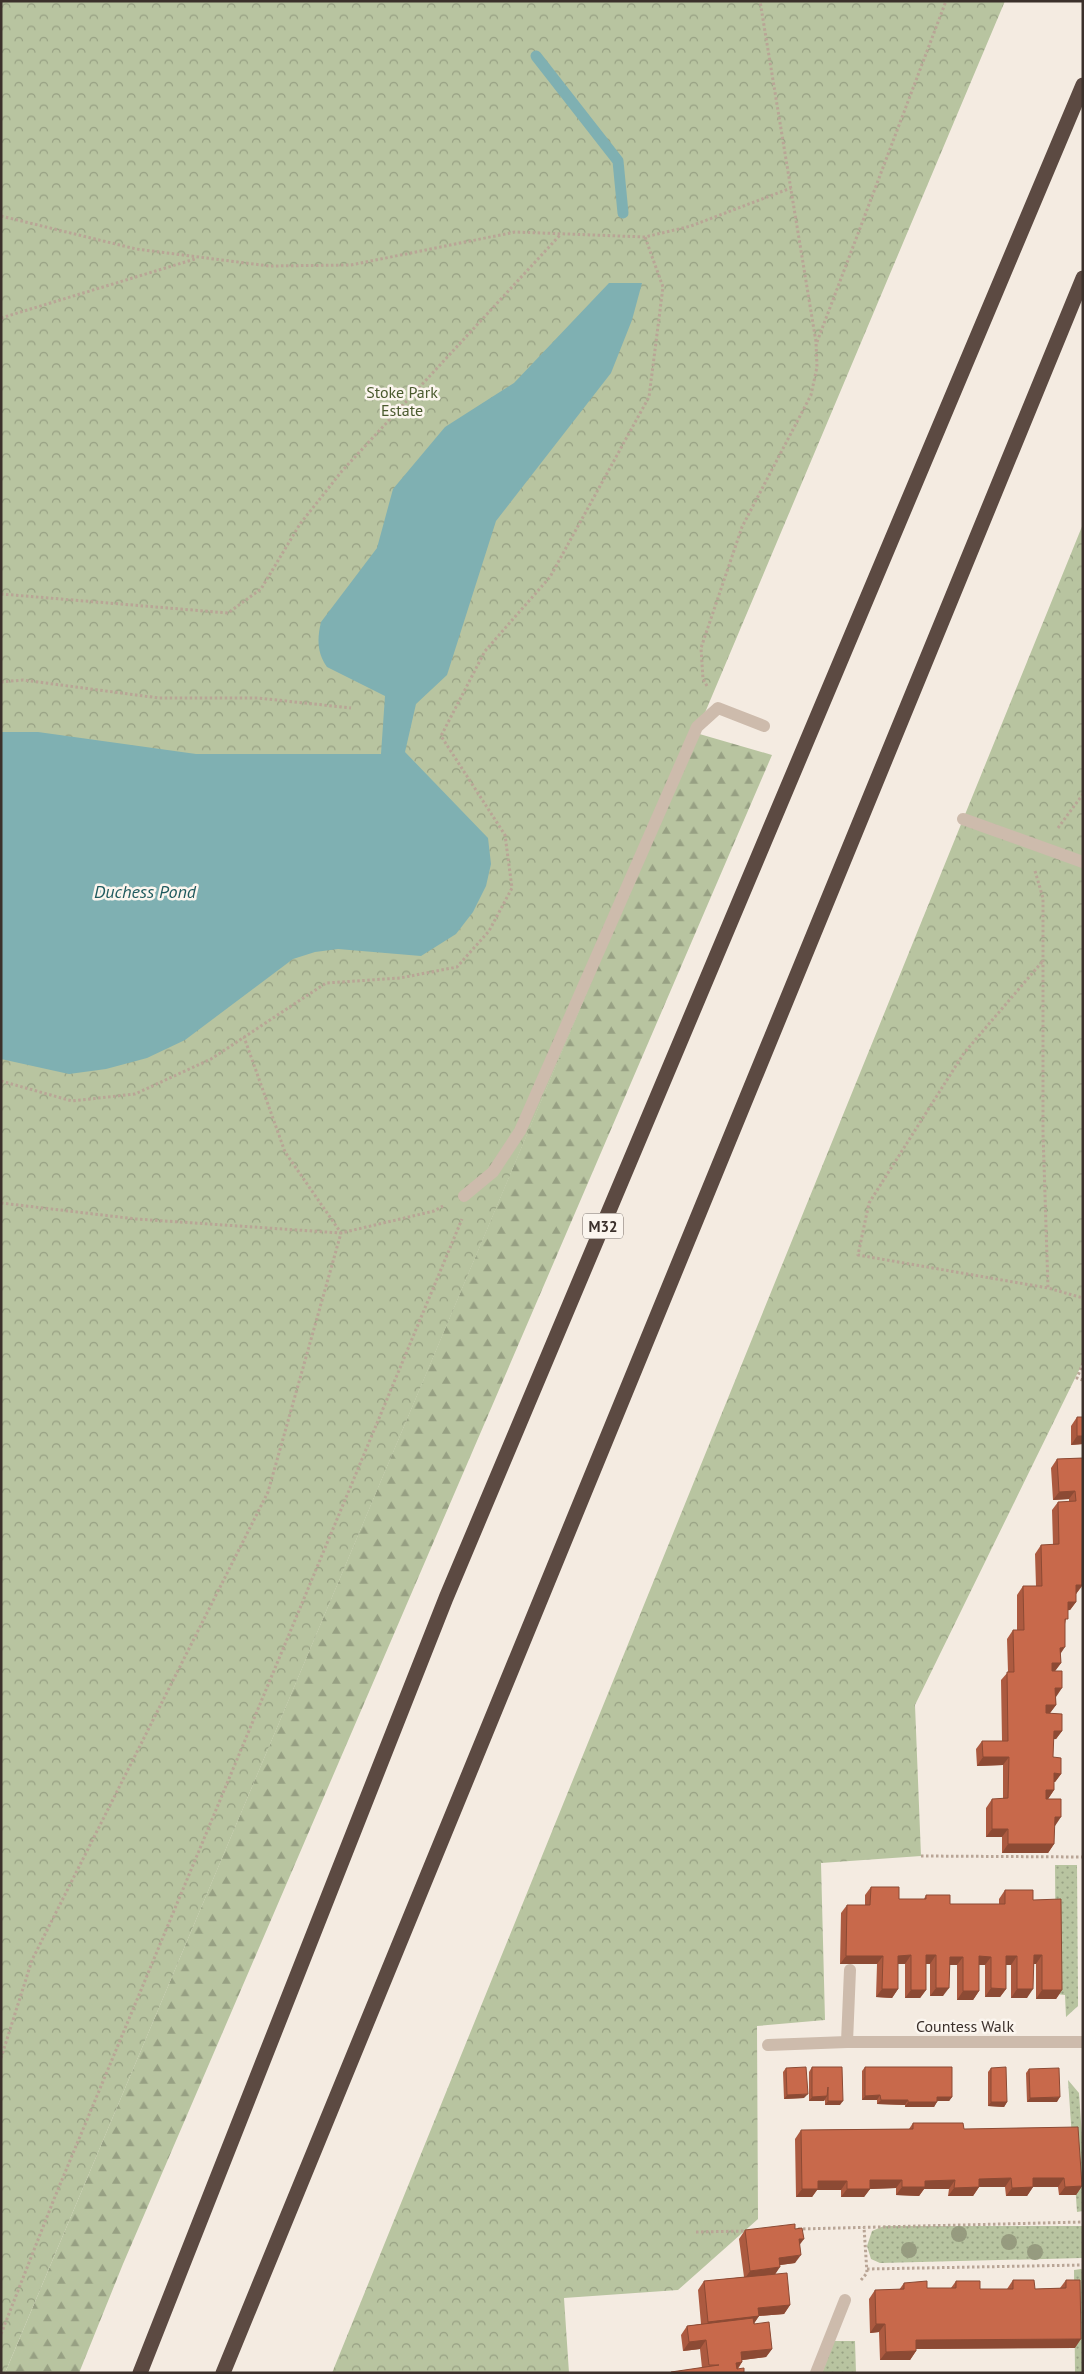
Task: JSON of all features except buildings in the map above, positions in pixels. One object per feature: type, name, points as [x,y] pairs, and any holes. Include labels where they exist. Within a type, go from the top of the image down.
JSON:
[{"type":"highway","name":"M32","points":[[140,2373],[446,1598],[1083,85]]},
{"type":"highway","points":[[223,2373],[1083,278]]},
{"type":"street","points":[[464,1196],[493,1172],[520,1132],[697,727],[718,708],[764,726]]},
{"type":"street","points":[[963,819],[1083,862]]},
{"type":"street","points":[[847,2042],[850,1970]]},
{"type":"street","name":"Countess Walk","points":[[768,2045],[847,2042],[1083,2042]]},
{"type":"street","points":[[816,2373],[845,2300]]},
{"type":"path","points":[[718,708],[703,678],[700,648],[742,527],[811,395],[817,367],[816,342],[760,1]]},
{"type":"path","points":[[816,342],[946,1]]},
{"type":"path","points":[[1,216],[136,250],[269,266],[351,265],[515,232],[645,237],[691,226],[791,188]]},
{"type":"path","points":[[1,594],[228,613],[260,589],[300,524],[342,471],[561,234]]},
{"type":"path","points":[[1,1081],[72,1101],[135,1094],[211,1059],[326,983],[400,978],[458,967],[490,931],[512,888],[505,835],[441,736],[484,651],[550,577],[649,397],[663,287],[645,237]]},
{"type":"path","points":[[1,318],[198,258]]},
{"type":"path","points":[[1,682],[23,680],[159,698],[258,698],[351,708]]},
{"type":"path","points":[[1044,849],[1083,794]]},
{"type":"path","points":[[1020,840],[1036,874],[1043,898],[1043,1133],[1048,1288]]},
{"type":"path","points":[[1042,962],[964,1053],[869,1204],[858,1255],[1048,1288],[1083,1298]]},
{"type":"path","points":[[244,1038],[285,1152],[341,1233]]},
{"type":"path","points":[[1,2334],[61,2180],[476,1186]]},
{"type":"path","points":[[1,1203],[136,1219],[341,1233],[434,1211],[464,1196]]},
{"type":"path","points":[[1,2058],[32,1960],[268,1492],[341,1233]]},
{"type":"path","points":[[1083,1363],[1077,1378],[1083,1380]]},
{"type":"path","points":[[921,1856],[1083,1857]]},
{"type":"path","points":[[795,2230],[1083,2222]]},
{"type":"path","points":[[845,2300],[867,2273],[864,2228]]},
{"type":"path","points":[[696,2232],[755,2231]]},
{"type":"path","points":[[867,2268],[1083,2264]]},
{"type":"green space","name":"Stoke Park Estate","points":[[1,1],[1005,1],[5,2373],[1,2373]]},
{"type":"green space","points":[[1083,524],[1083,1362],[915,1705],[921,1856],[821,1863],[825,2020],[757,2026],[758,2219],[678,2290],[564,2298],[569,2373],[332,2373]]},
{"type":"green space","points":[[696,733],[772,755],[123,2264],[79,2373],[5,2373]]},
{"type":"green space","points":[[1055,1865],[1077,1865],[1078,2006],[1066,2017],[1065,1995],[1056,1994]]},
{"type":"green space","points":[[1068,2080],[1079,2093],[1083,2151],[1083,2211],[1077,2212]]},
{"type":"green space","points":[[884,2226],[1083,2226],[1083,2258],[880,2263],[871,2259],[867,2246],[872,2231]]},
{"type":"green space","points":[[1074,2270],[1083,2270],[1083,2373],[1075,2373]]},
{"type":"green space","points":[[834,2341],[855,2341],[856,2373],[822,2373]]},
{"type":"water","name":"Duchess Pond","points":[[609,283],[642,283],[632,320],[611,373],[496,521],[447,675],[416,704],[405,752],[488,838],[491,864],[486,886],[473,912],[456,934],[421,956],[338,949],[315,952],[293,959],[185,1040],[147,1058],[106,1069],[69,1074],[1,1059],[1,732],[38,732],[196,754],[381,754],[385,696],[327,667],[321,656],[319,646],[321,622],[377,548],[393,489],[445,427],[514,383]]},
{"type":"waterway","points":[[536,56],[618,161],[623,213]]}]
